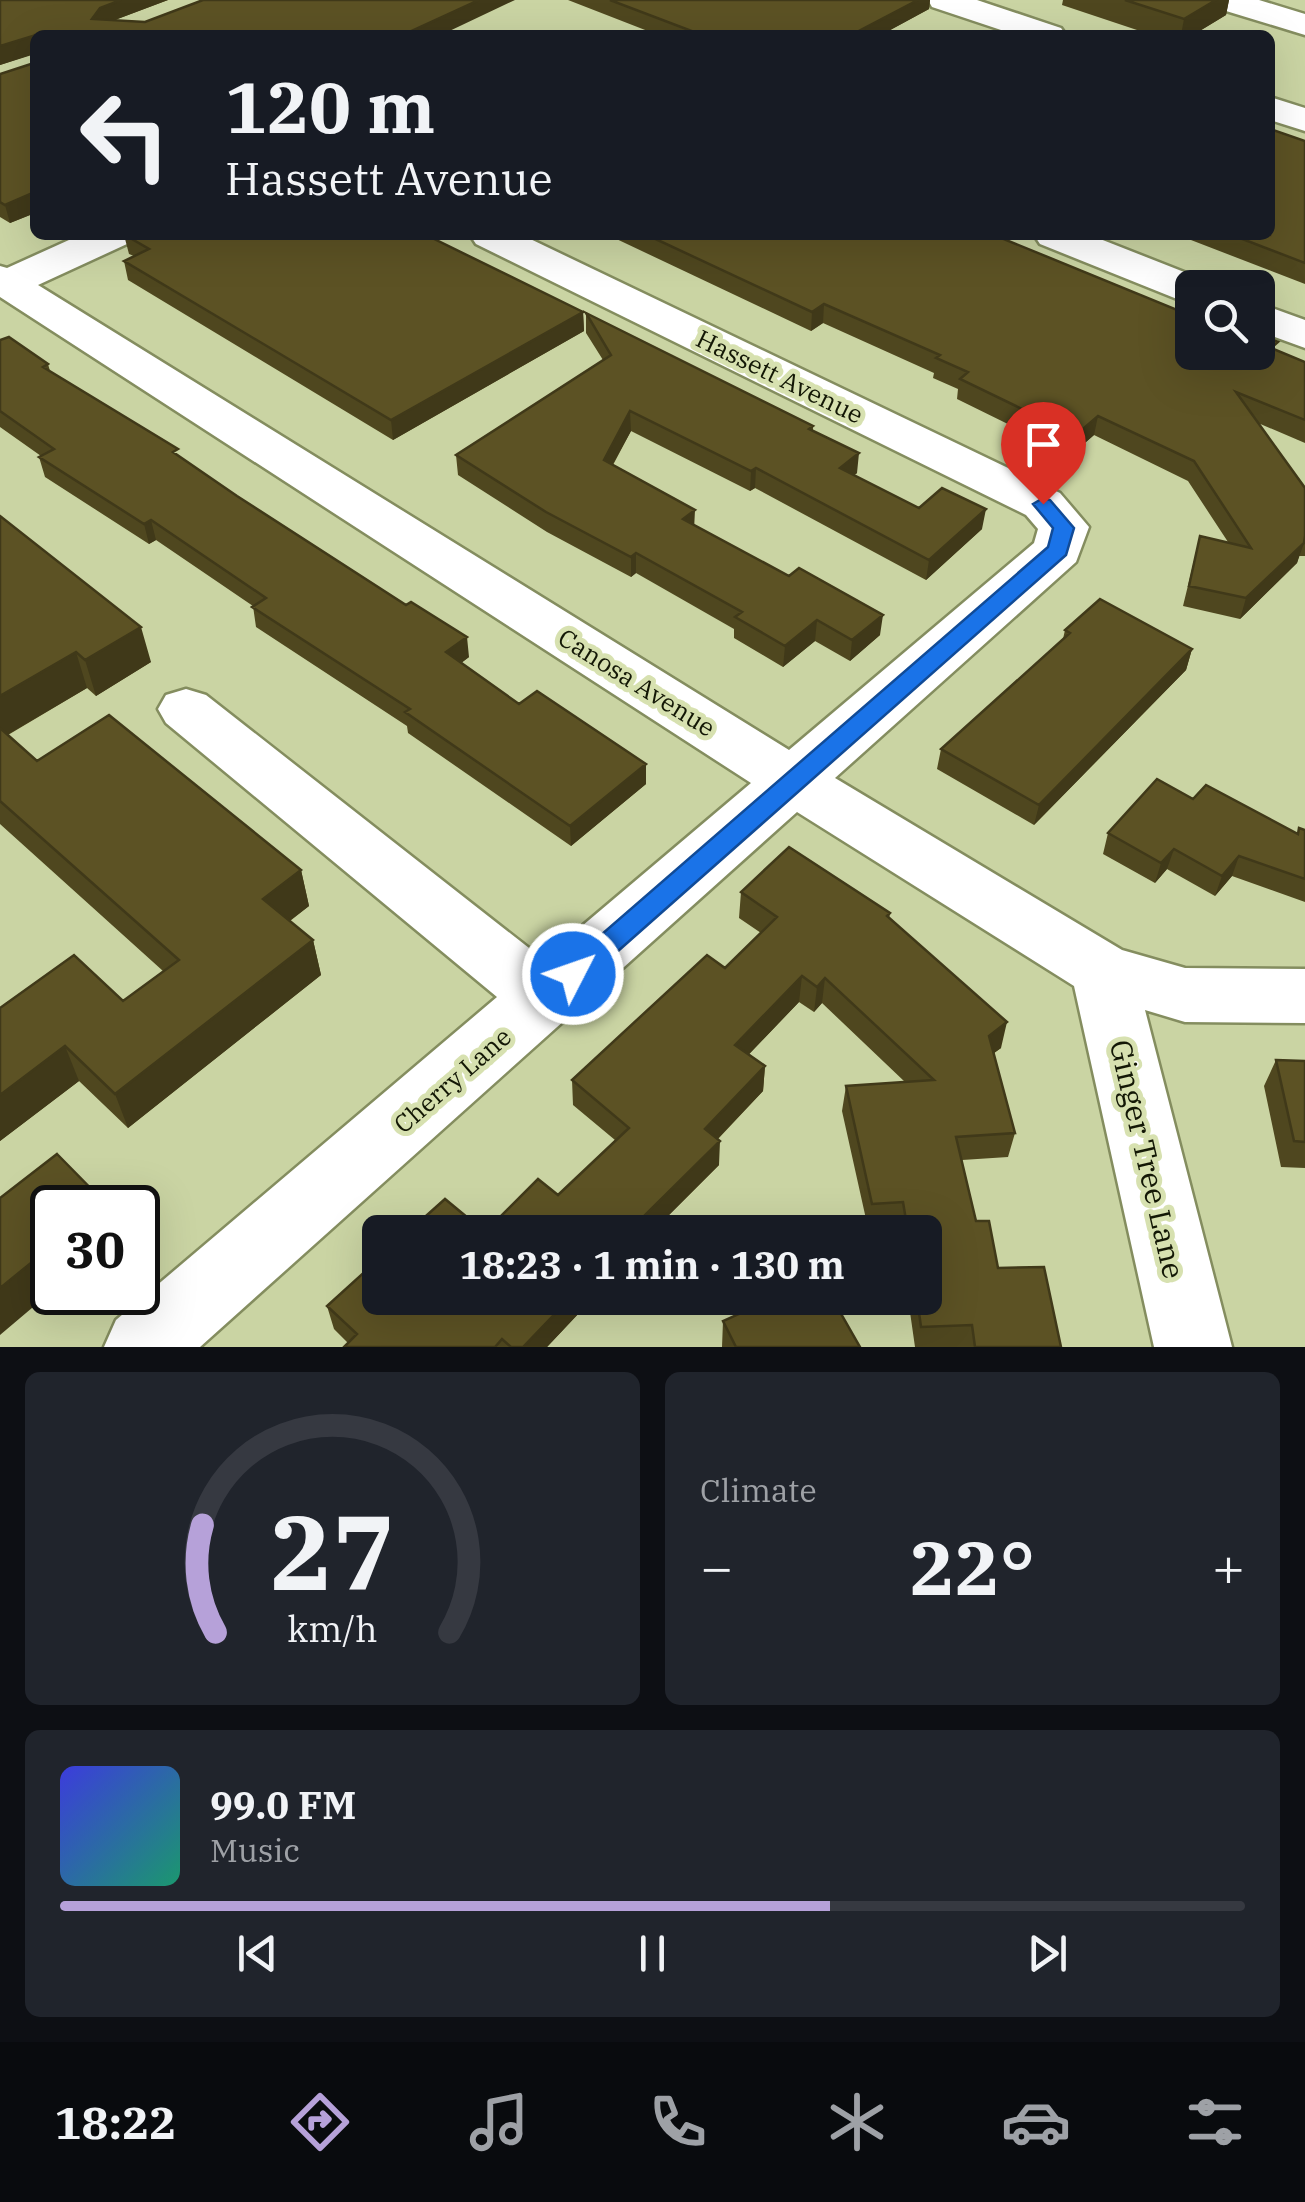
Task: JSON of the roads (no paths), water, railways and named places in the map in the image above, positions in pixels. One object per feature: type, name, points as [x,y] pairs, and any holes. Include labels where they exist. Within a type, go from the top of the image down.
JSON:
[{"type":"street","points":[[944,0],[1034,30]]},
{"type":"street","points":[[1226,0],[1305,25]]},
{"type":"street","points":[[955,30],[984,13]]},
{"type":"street","points":[[1275,110],[1305,120]]},
{"type":"street","points":[[4,281],[101,240]]},
{"type":"street","name":"Hassett Avenue","points":[[500,240],[1043,504],[1064,528]]},
{"type":"street","points":[[1067,240],[1175,283]]},
{"type":"street","name":"Canosa Avenue","points":[[4,281],[795,782],[1104,971],[1185,995],[1305,996]]},
{"type":"street","points":[[1275,323],[1305,335]]},
{"type":"street","name":"Cherry Lane","points":[[143,1347],[1058,550],[1064,528]]},
{"type":"street","points":[[186,709],[546,998]]},
{"type":"street","name":"Ginger Tree Lane","points":[[1104,971],[1193,1347]]}]
